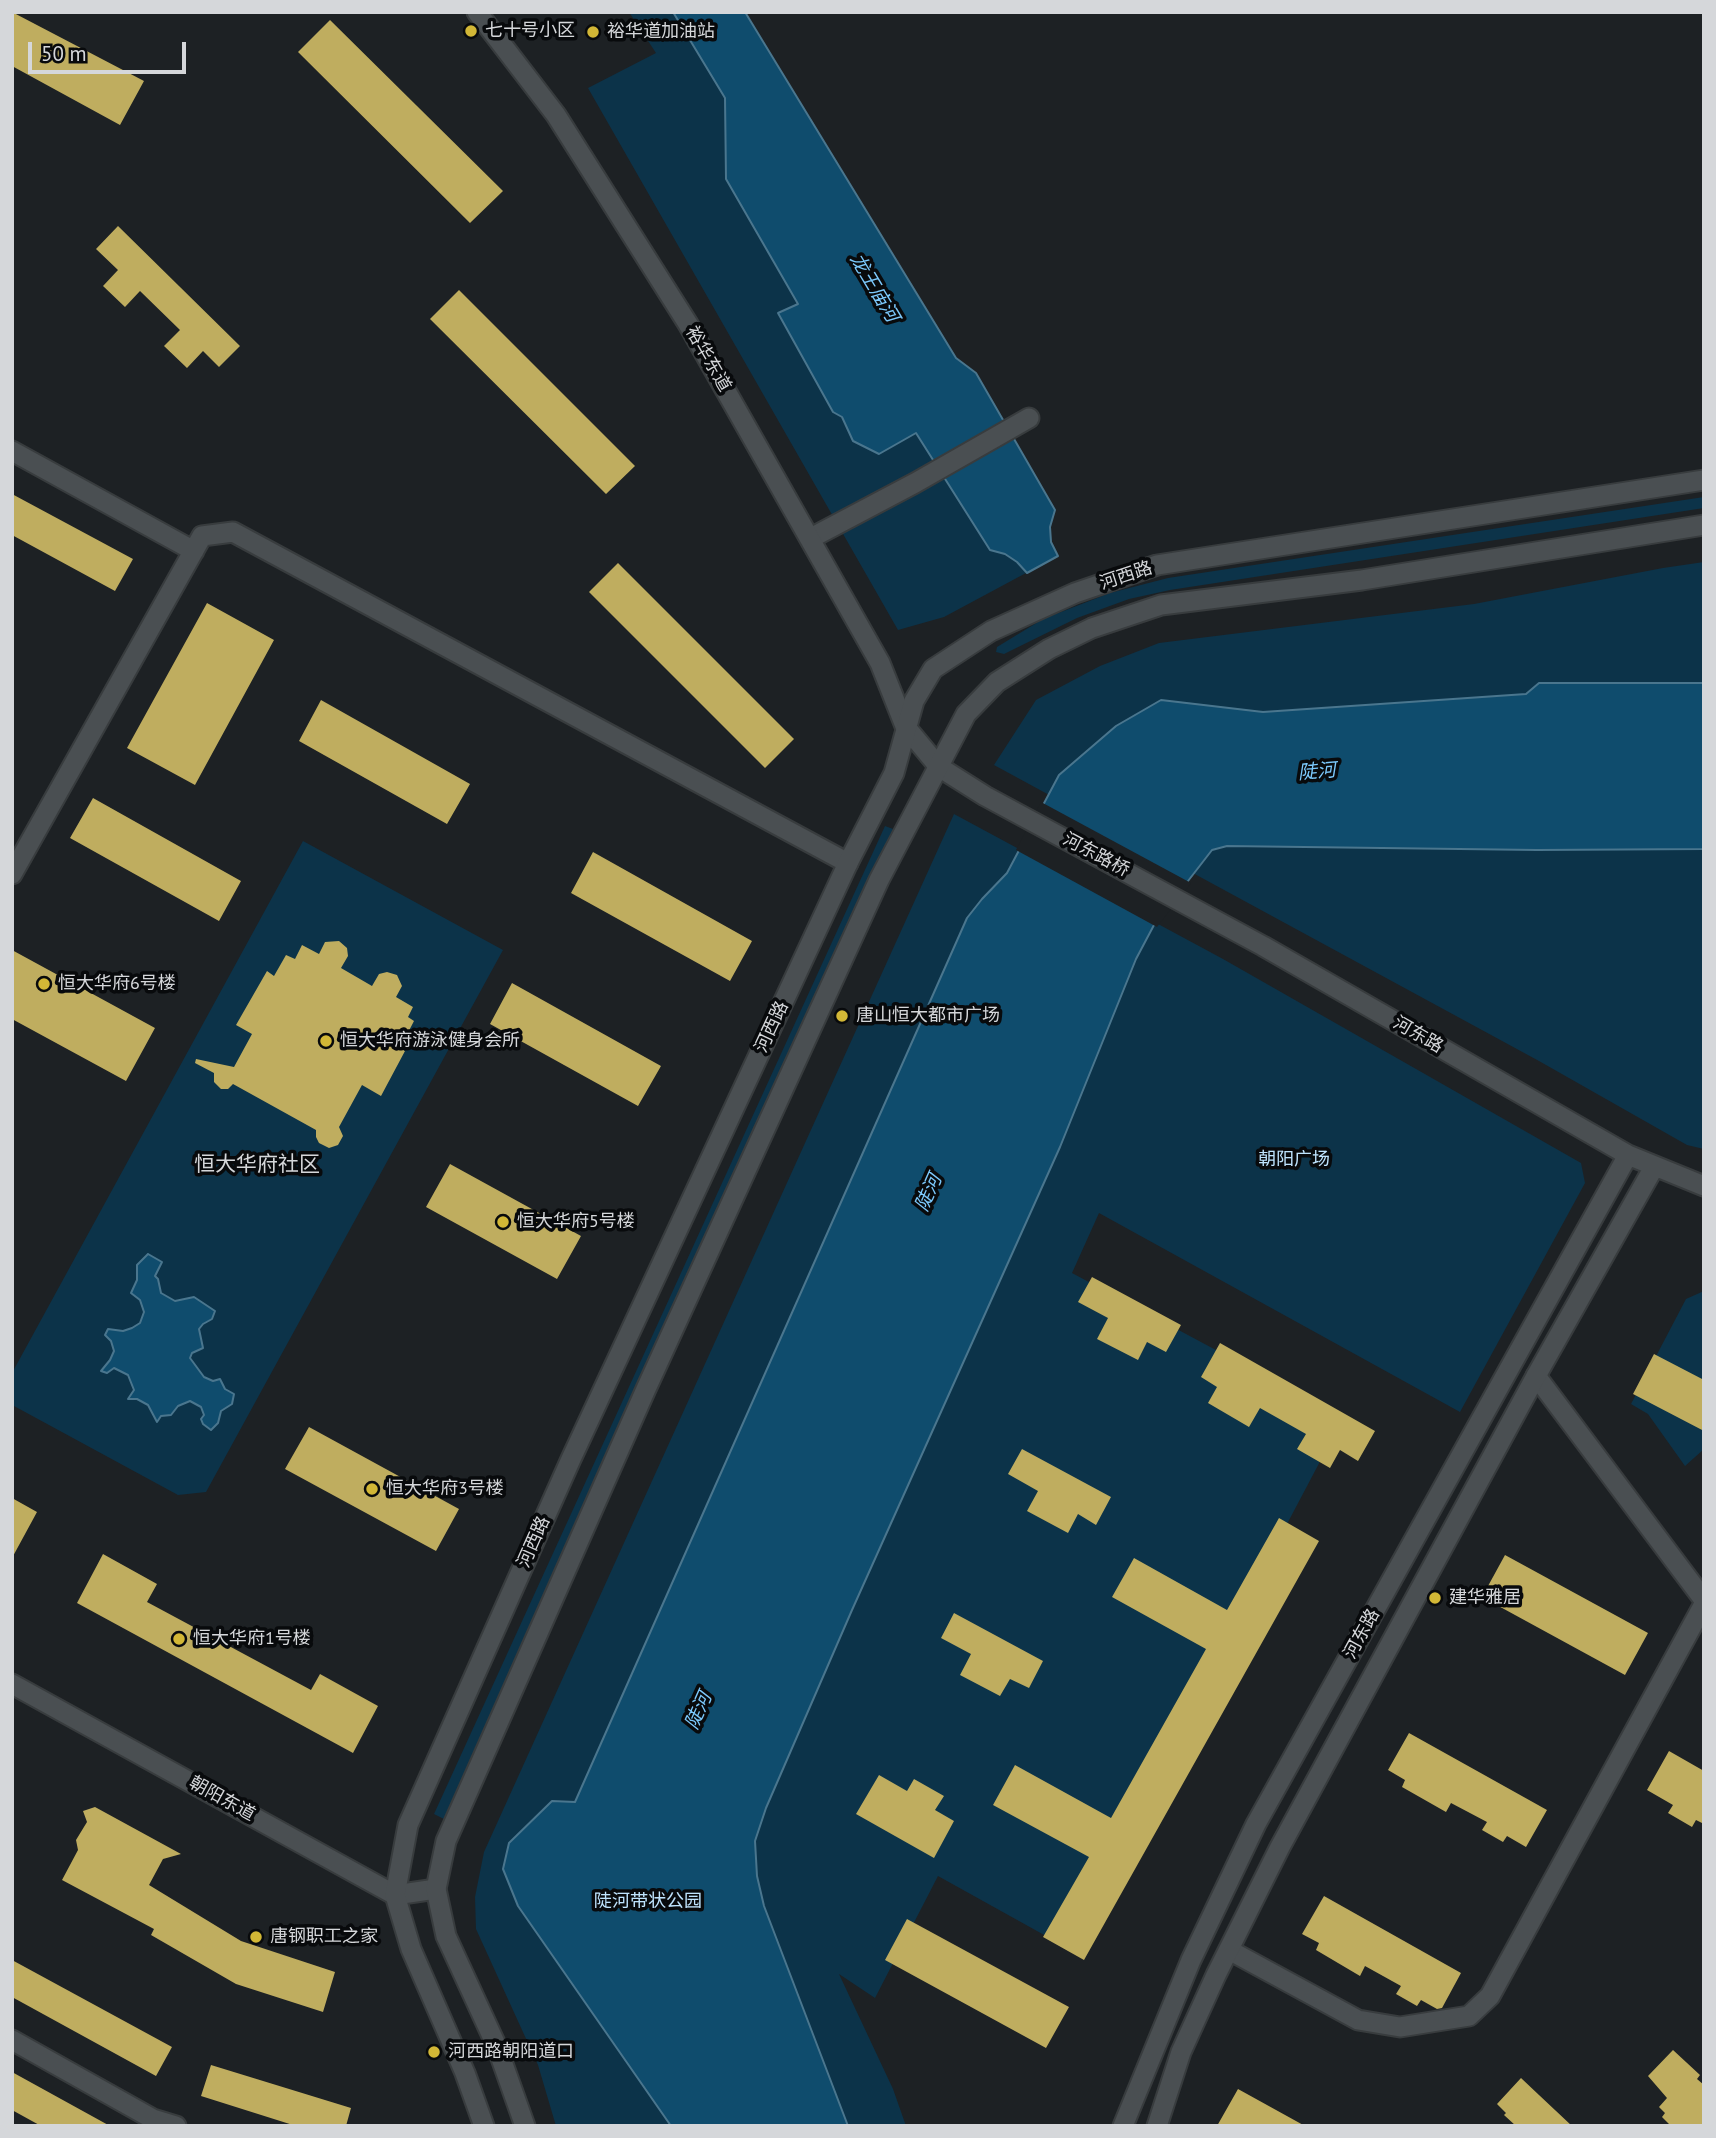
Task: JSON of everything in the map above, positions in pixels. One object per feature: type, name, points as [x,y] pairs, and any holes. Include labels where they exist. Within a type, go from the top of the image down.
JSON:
[{"type":"street","name":"裕华东道","points":[[477,12],[556,116],[688,324],[880,663],[905,726],[939,767]]},
{"type":"street","points":[[811,538],[1029,418]]},
{"type":"street","points":[[12,451],[194,551]]},
{"type":"street","name":"河西路","points":[[484,2126],[465,2073],[411,1949],[395,1895],[408,1825],[571,1459],[848,863],[894,772],[905,726],[933,669],[991,631],[1075,593],[1157,565],[1704,480]]},
{"type":"street","name":"河西路","points":[[524,2126],[497,2047],[446,1936],[436,1889],[446,1841],[640,1401],[879,880],[966,715],[997,682],[1049,649],[1092,628],[1161,605],[1362,580],[1704,524]]},
{"type":"street","points":[[12,874],[202,536],[233,532],[848,863]]},
{"type":"street","name":"河东路桥","points":[[939,767],[985,796],[1207,915]]},
{"type":"street","name":"河东路","points":[[1207,915],[1628,1155],[1704,1186]]},
{"type":"street","name":"河东路","points":[[1123,2126],[1191,1960],[1256,1824],[1628,1155]]},
{"type":"street","name":"河东路","points":[[1157,2126],[1181,2052],[1280,1847],[1536,1376],[1654,1167]]},
{"type":"street","points":[[1229,1950],[1358,2020],[1400,2027],[1469,2017],[1490,1996],[1704,1602],[1536,1376]]},
{"type":"street","name":"朝阳东道","points":[[12,1684],[395,1895]]},
{"type":"street","points":[[395,1895],[436,1889]]},
{"type":"street","points":[[12,2040],[153,2119],[176,2126]]},
{"type":"green space","points":[[629,12],[673,12],[725,98],[726,179],[798,304],[779,313],[916,433],[990,550],[1017,562],[1026,573],[944,617],[898,630],[588,88],[656,53]]},
{"type":"green space","points":[[1704,497],[1704,508],[1170,590],[1129,599],[1077,618],[1004,654],[996,652],[997,647],[1043,619],[1110,593],[1168,578]]},
{"type":"green space","points":[[1704,562],[1704,1149],[1687,1145],[1539,1061],[994,765],[1036,700],[1100,666],[1159,643],[1474,604]]},
{"type":"green space","name":"朝阳广场","points":[[954,814],[1223,959],[1581,1163],[1585,1183],[1460,1412],[1099,1213],[1072,1273],[1343,1418],[1064,1946],[938,1876],[875,1998],[839,1974],[893,2089],[906,2126],[556,2126],[538,2065],[476,1929],[475,1897],[484,1852]]},
{"type":"green space","points":[[885,826],[893,829],[444,1819],[434,1814]]},
{"type":"green space","points":[[303,841],[503,950],[206,1492],[178,1495],[14,1406],[12,1373]]},
{"type":"green space","points":[[1704,1291],[1704,1449],[1685,1466],[1648,1414],[1631,1404],[1686,1299]]},
{"type":"water","name":"龙王庙河","points":[[673,12],[745,12],[956,358],[976,373],[1055,510],[1050,527],[1051,542],[1058,556],[1027,573],[1005,554],[990,550],[916,433],[879,454],[853,441],[842,417],[833,412],[778,313],[798,304],[726,179],[725,98]]},
{"type":"water","name":"陡河带状公园","points":[[1539,683],[1704,683],[1704,849],[1227,846],[1212,850],[1154,925],[1136,959],[1060,1147],[852,1610],[766,1808],[755,1841],[757,1876],[764,1906],[848,2126],[671,2126],[518,1906],[503,1869],[509,1843],[552,1801],[575,1802],[967,918],[1007,873],[1059,775],[1116,726],[1161,700],[1263,712],[1526,694]]},
{"type":"water","points":[[148,1254],[162,1262],[155,1276],[161,1293],[175,1301],[194,1297],[215,1311],[212,1319],[199,1329],[203,1348],[192,1353],[190,1358],[204,1377],[213,1381],[220,1379],[225,1389],[234,1394],[232,1404],[221,1411],[218,1423],[211,1430],[203,1424],[201,1407],[190,1401],[178,1406],[171,1415],[161,1416],[157,1422],[148,1405],[137,1399],[128,1399],[134,1390],[128,1375],[114,1368],[107,1373],[101,1371],[114,1351],[111,1341],[105,1335],[108,1329],[123,1331],[140,1323],[144,1312],[140,1300],[131,1293],[137,1280],[137,1265]]},
{"type":"pier","points":[[1041,802],[1191,883],[1157,927],[1016,850]]},
{"type":"building","points":[[12,12],[144,81],[120,125],[12,66]]},
{"type":"building","points":[[330,20],[503,191],[470,223],[298,52]]},
{"type":"building","points":[[118,226],[240,346],[219,367],[203,351],[187,368],[164,346],[180,330],[140,291],[125,307],[103,286],[118,270],[96,249]]},
{"type":"building","points":[[459,290],[635,466],[606,494],[430,319]]},
{"type":"building","points":[[12,494],[133,559],[115,591],[12,535]]},
{"type":"building","points":[[618,563],[794,739],[765,768],[589,592]]},
{"type":"building","points":[[207,603],[274,640],[195,785],[127,748]]},
{"type":"building","points":[[321,700],[470,784],[447,824],[299,741]]},
{"type":"building","points":[[93,798],[241,881],[219,921],[70,838]]},
{"type":"building","points":[[593,852],[752,941],[730,981],[571,893]]},
{"type":"building","name":"恒大华府游泳健身会所","points":[[339,941],[347,948],[348,956],[341,968],[372,986],[379,974],[387,972],[397,975],[402,986],[396,997],[413,1007],[408,1017],[414,1021],[400,1048],[405,1051],[381,1096],[362,1085],[339,1127],[343,1136],[338,1145],[329,1148],[319,1143],[316,1130],[233,1084],[228,1089],[221,1089],[214,1082],[214,1073],[195,1063],[196,1059],[234,1067],[252,1034],[236,1025],[267,971],[274,976],[286,955],[295,959],[302,945],[319,954],[325,942]]},
{"type":"building","name":"恒大华府6号楼","points":[[12,950],[155,1028],[126,1081],[12,1019]]},
{"type":"building","points":[[512,983],[661,1066],[638,1106],[490,1024]]},
{"type":"building","name":"恒大华府5号楼","points":[[450,1164],[581,1236],[557,1279],[426,1207]]},
{"type":"building","points":[[1092,1277],[1181,1325],[1166,1352],[1147,1342],[1138,1360],[1097,1339],[1108,1318],[1078,1302]]},
{"type":"building","points":[[1220,1343],[1375,1431],[1358,1461],[1340,1450],[1330,1468],[1297,1449],[1306,1434],[1260,1408],[1249,1427],[1208,1403],[1217,1387],[1201,1377]]},
{"type":"building","points":[[1654,1354],[1704,1380],[1704,1431],[1633,1394]]},
{"type":"building","name":"恒大华府3号楼","points":[[309,1427],[459,1509],[436,1551],[285,1469]]},
{"type":"building","points":[[1022,1449],[1111,1497],[1096,1525],[1078,1514],[1068,1533],[1027,1511],[1038,1491],[1008,1474]]},
{"type":"building","points":[[12,1498],[37,1512],[12,1558]]},
{"type":"building","points":[[1279,1518],[1319,1541],[1084,1960],[1043,1937],[1089,1857],[993,1805],[1015,1765],[1111,1818],[1206,1649],[1112,1597],[1134,1558],[1227,1610]]},
{"type":"building","name":"恒大华府1号楼","points":[[103,1554],[157,1584],[147,1602],[311,1690],[320,1674],[378,1706],[353,1753],[77,1603]]},
{"type":"building","points":[[1505,1555],[1648,1633],[1625,1675],[1482,1597]]},
{"type":"building","points":[[954,1613],[1043,1661],[1029,1688],[1010,1679],[1000,1696],[960,1675],[971,1654],[941,1638]]},
{"type":"building","points":[[1409,1733],[1547,1810],[1526,1847],[1507,1836],[1503,1842],[1482,1830],[1487,1822],[1451,1803],[1446,1812],[1402,1787],[1405,1780],[1388,1770]]},
{"type":"building","points":[[1669,1751],[1704,1771],[1704,1824],[1696,1820],[1692,1827],[1668,1813],[1673,1805],[1647,1790]]},
{"type":"building","points":[[879,1775],[907,1791],[914,1779],[944,1796],[935,1810],[954,1821],[934,1858],[856,1814]]},
{"type":"building","points":[[95,1807],[181,1854],[163,1859],[149,1885],[241,1941],[335,1972],[323,2012],[236,1984],[151,1935],[154,1929],[62,1880],[78,1850],[76,1840],[87,1822],[83,1811]]},
{"type":"building","points":[[1324,1896],[1461,1973],[1442,2008],[1437,2009],[1421,2000],[1417,2006],[1396,1994],[1401,1986],[1365,1966],[1360,1976],[1316,1950],[1319,1943],[1302,1934]]},
{"type":"building","points":[[907,1919],[1069,2007],[1046,2048],[885,1960]]},
{"type":"building","points":[[12,1960],[172,2047],[156,2076],[12,1997]]},
{"type":"building","points":[[1673,2050],[1700,2075],[1697,2079],[1704,2085],[1704,2126],[1671,2126],[1662,2117],[1665,2113],[1659,2107],[1667,2098],[1648,2076]]},
{"type":"building","points":[[211,2065],[351,2108],[346,2126],[296,2126],[201,2096]]},
{"type":"building","points":[[12,2072],[110,2126],[41,2126],[12,2110]]},
{"type":"building","points":[[1521,2078],[1572,2126],[1516,2126],[1504,2115],[1506,2113],[1497,2104]]},
{"type":"building","points":[[1238,2089],[1305,2126],[1217,2126]]},
{"type":"place","name":"七十号小区","points":[[471,31]]},
{"type":"place","name":"裕华道加油站","points":[[593,32]]},
{"type":"place","name":"恒大华府6号楼","points":[[44,984]]},
{"type":"place","name":"唐山恒大都市广场","points":[[842,1016]]},
{"type":"place","name":"恒大华府游泳健身会所","points":[[326,1041]]},
{"type":"place","name":"恒大华府5号楼","points":[[503,1222]]},
{"type":"place","name":"恒大华府3号楼","points":[[372,1489]]},
{"type":"place","name":"建华雅居","points":[[1435,1598]]},
{"type":"place","name":"恒大华府1号楼","points":[[179,1639]]},
{"type":"place","name":"唐钢职工之家","points":[[256,1937]]},
{"type":"place","name":"河西路朝阳道口","points":[[434,2052]]},
{"type":"district","name":"恒大华府社区","points":[[257,1165]]},
{"type":"water label","name":"陡河","points":[[1317,772]]},
{"type":"water label","name":"陡河","points":[[929,1193]]},
{"type":"water label","name":"陡河","points":[[699,1711]]}]
